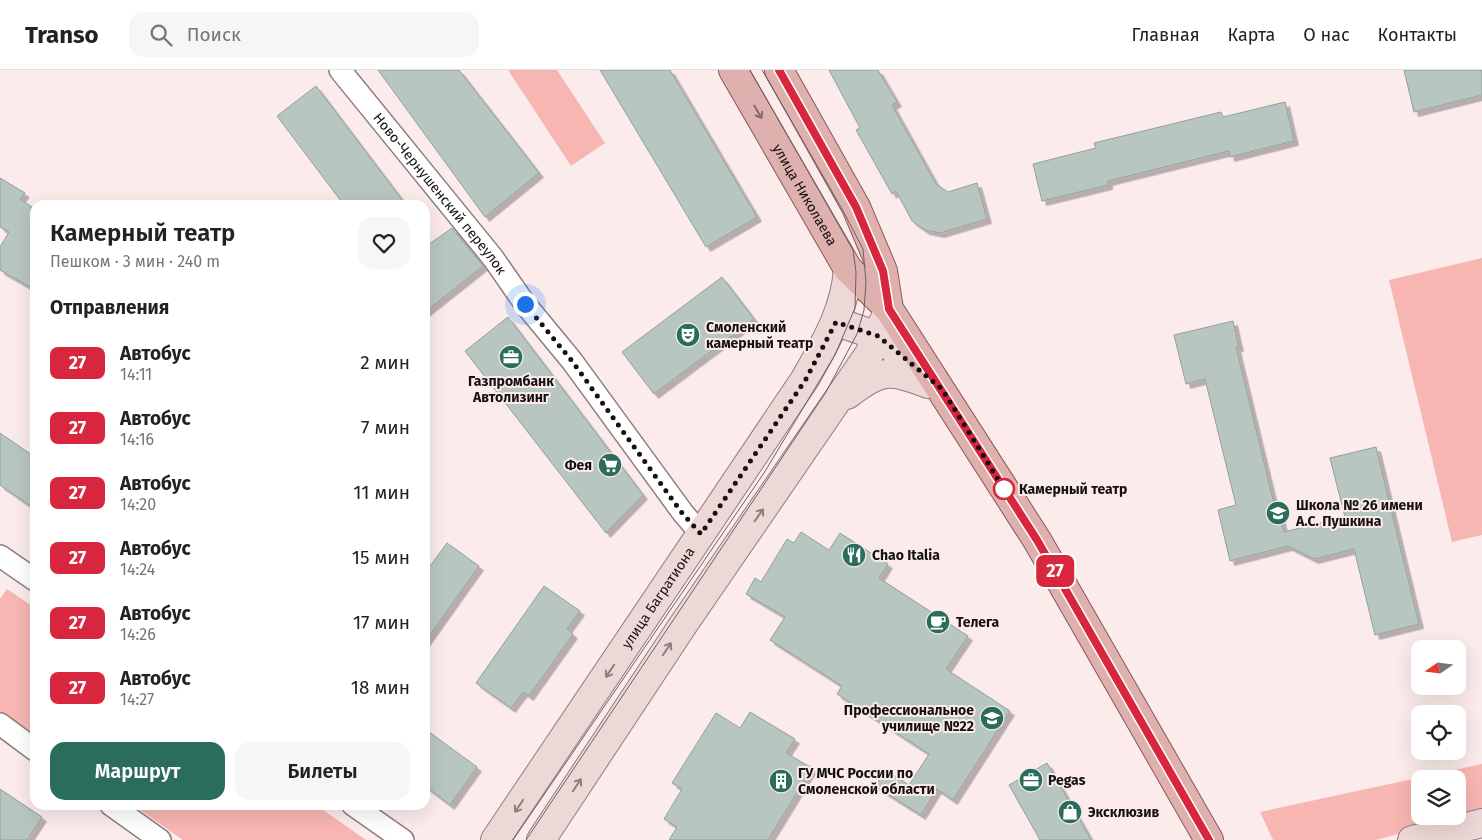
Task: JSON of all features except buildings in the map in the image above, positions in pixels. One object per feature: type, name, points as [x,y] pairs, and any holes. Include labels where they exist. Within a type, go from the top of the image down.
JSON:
[{"type":"main road","name":"улица Николаева","points":[[734,70],[848,269],[889,309],[1037,540],[1209,840]]},
{"type":"main road","name":"улица Николаева","points":[[779,70],[856,207],[883,271],[889,309]]},
{"type":"main road","name":"улица Багратиона","points":[[495,840],[806,379],[836,322],[846,292],[848,269]]},
{"type":"main road","points":[[541,840],[684,625],[838,402],[878,336],[889,309]]},
{"type":"main road","points":[[836,322],[878,336],[942,389]]},
{"type":"main road","points":[[838,402],[868,379],[881,373],[908,376],[942,389]]},
{"type":"main road","points":[[1412,840],[1482,823]]},
{"type":"street","name":"Ново-Чернушенский переулок","points":[[340,70],[493,258],[525,304],[572,361],[682,513],[701,534]]},
{"type":"street","points":[[0,556],[30,577]]},
{"type":"street","points":[[0,724],[30,746]]},
{"type":"street","points":[[118,810],[160,840]]},
{"type":"street","points":[[360,810],[403,840]]},
{"type":"shaded area","points":[[508,70],[557,70],[605,143],[571,166]]},
{"type":"shaded area","points":[[1482,258],[1482,535],[1452,542],[1389,280]]},
{"type":"shaded area","points":[[7,589],[30,605],[30,733],[0,712],[0,599]]},
{"type":"shaded area","points":[[1482,764],[1482,811],[1466,815],[1466,770],[1454,770]]},
{"type":"shaded area","points":[[1411,779],[1411,825],[1431,825],[1376,840],[1273,840],[1260,812]]},
{"type":"shaded area","points":[[140,810],[323,810],[366,840],[183,840]]},
{"type":"tram line","points":[[513,840],[764,473],[835,355],[855,308],[856,272],[853,250],[750,70]]},
{"type":"tram line","points":[[526,840],[826,392],[857,334],[864,310],[866,282],[863,249],[762,70]]},
{"type":"bus line","name":"27","points":[[779,70],[856,207],[883,271],[889,309],[1037,540],[1209,840]]},
{"type":"place","name":"Смоленский камерный театр","points":[[688,335]]},
{"type":"place","name":"Газпромбанк Автолизинг","points":[[511,357]]},
{"type":"place","name":"Фея","points":[[610,465]]},
{"type":"place","name":"Камерный театр","points":[[1004,489]]},
{"type":"place","name":"Школа № 26 имени А.С. Пушкина","points":[[1278,513]]},
{"type":"place","name":"Chao Italia","points":[[854,555]]},
{"type":"place","name":"Телега","points":[[938,622]]},
{"type":"place","name":"Профессиональное училище №22","points":[[992,718]]},
{"type":"place","name":"Pegas","points":[[1031,780]]},
{"type":"place","name":"ГУ МЧС России по Смоленской области","points":[[781,781]]},
{"type":"place","name":"Эксклюзив","points":[[1070,812]]},
{"type":"route","points":[[525,304],[572,361],[682,513],[701,534],[806,379],[836,322],[878,336],[942,389],[1004,489]]}]
